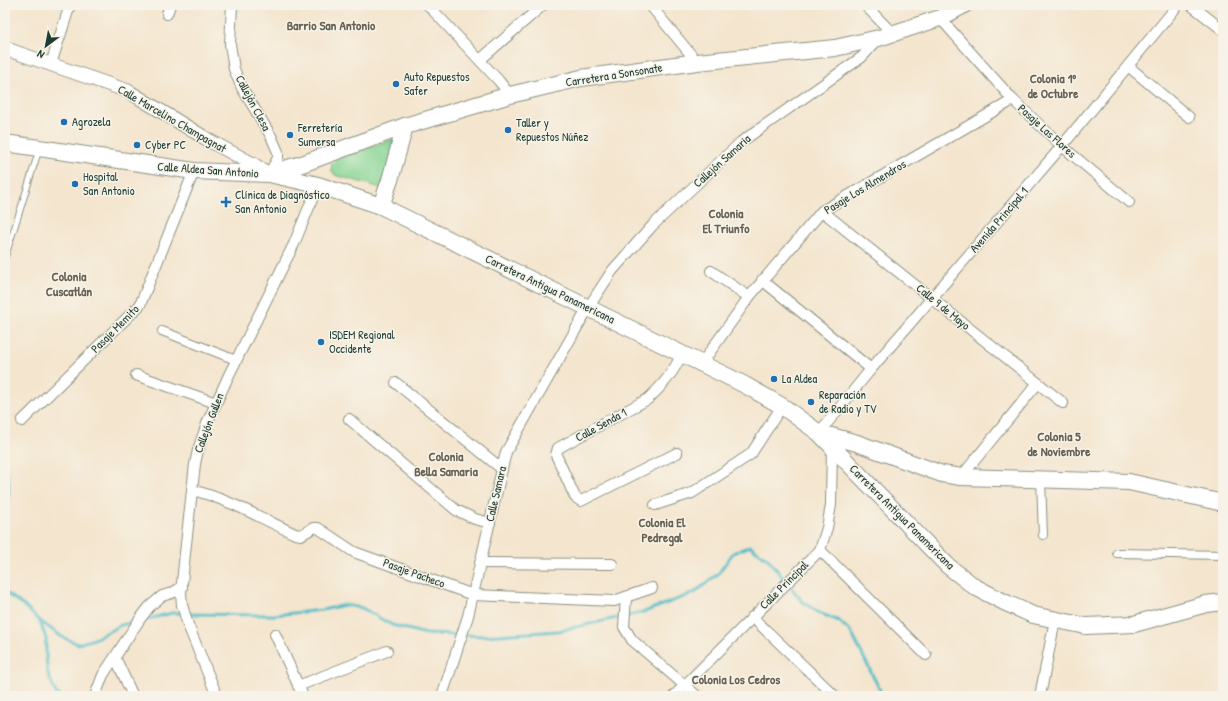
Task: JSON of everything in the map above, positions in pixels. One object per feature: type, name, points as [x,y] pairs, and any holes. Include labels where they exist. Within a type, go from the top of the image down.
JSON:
[{"type":"main road","name":"Carretera a Sonsonate","points":[[269,174],[302,164],[405,126],[510,95],[581,78],[697,62],[835,48],[885,36],[940,18],[964,5]]},
{"type":"main road","points":[[381,206],[405,126]]},
{"type":"main road","name":"Calle Aldea San Antonio","points":[[5,143],[194,171],[269,174]]},
{"type":"main road","name":"Carretera Antigua Panamericana","points":[[269,174],[318,185],[381,206],[702,363],[782,406],[819,433],[948,566],[975,587],[1004,602],[1033,615],[1086,626],[1134,624],[1206,604],[1223,602]]},
{"type":"main road","name":"Carretera Antigua Panamericana","points":[[819,433],[857,443],[942,474],[961,477],[1128,482],[1223,503]]},
{"type":"street","points":[[51,64],[70,5]]},
{"type":"street","name":"Callejón Clesa","points":[[232,5],[230,44],[234,69],[242,88],[271,136],[278,152],[278,158],[269,174]]},
{"type":"street","points":[[428,5],[500,81],[510,95]]},
{"type":"street","points":[[480,60],[543,5]]},
{"type":"street","points":[[650,5],[697,62]]},
{"type":"street","points":[[865,5],[885,36]]},
{"type":"street","name":"Avenida Principal 1","points":[[819,433],[871,369],[1062,146],[1178,5]]},
{"type":"street","points":[[1191,5],[1223,30]]},
{"type":"street","name":"Pasaje Las Flores","points":[[940,18],[1013,100],[1062,146],[1129,202]]},
{"type":"street","name":"Callejón Samaria","points":[[588,308],[612,271],[653,225],[742,142],[862,56],[885,36]]},
{"type":"street","name":"Calle Marcelino Champagnat","points":[[5,47],[12,51],[128,91],[210,141],[269,174]]},
{"type":"street","points":[[1128,66],[1189,117]]},
{"type":"street","name":"Pasaje Los Almendros","points":[[702,363],[748,297],[822,211],[1013,100]]},
{"type":"street","name":"Pasaje Memito","points":[[22,421],[140,305],[194,171]]},
{"type":"street","name":"Callejón Gullen","points":[[217,696],[182,605],[182,588],[192,490],[198,450],[202,436],[216,403],[294,244],[318,185]]},
{"type":"street","name":"Calle 9 de Mayo","points":[[822,211],[1063,403]]},
{"type":"street","points":[[711,271],[748,297]]},
{"type":"street","points":[[762,280],[871,369]]},
{"type":"street","name":"Calle Samara","points":[[442,696],[468,616],[506,452],[588,308]]},
{"type":"street","points":[[162,331],[236,360]]},
{"type":"street","name":"Calle Senda 1","points":[[677,453],[581,501],[575,497],[556,455],[558,448],[648,399],[660,388],[674,370],[682,354]]},
{"type":"street","points":[[136,375],[216,403]]},
{"type":"street","points":[[396,383],[502,469]]},
{"type":"street","points":[[961,477],[1038,383]]},
{"type":"street","points":[[655,505],[692,493],[751,454],[782,406]]},
{"type":"street","points":[[349,419],[456,510],[475,519],[490,523]]},
{"type":"street","name":"Calle Principal","points":[[674,696],[820,550],[827,528],[831,505],[832,446]]},
{"type":"street","points":[[1041,479],[1043,535]]},
{"type":"street","name":"Pasaje Pacheco","points":[[192,490],[210,494],[295,534],[301,535],[313,528],[318,528],[354,552],[473,594],[614,602],[652,588]]},
{"type":"street","points":[[820,550],[926,655]]},
{"type":"street","points":[[1117,553],[1223,555]]},
{"type":"street","points":[[480,563],[612,564]]},
{"type":"street","points":[[95,696],[103,675],[150,606],[162,596],[182,588]]},
{"type":"street","points":[[626,598],[624,627],[632,640],[697,696]]},
{"type":"street","points":[[752,617],[835,696]]},
{"type":"street","points":[[1040,696],[1055,620]]},
{"type":"street","points":[[275,634],[300,691],[387,651]]},
{"type":"street","points":[[115,657],[133,696]]},
{"type":"lane","points":[[5,258],[39,149]]},
{"type":"green space","points":[[393,139],[395,141],[385,189],[335,175],[331,170],[332,164],[337,158]]},
{"type":"waterway","points":[[5,469],[9,488],[5,507]]},
{"type":"waterway","points":[[465,635],[483,636],[558,631],[644,612],[694,593],[718,574],[733,553],[750,546],[768,559],[802,601],[819,613],[839,621],[851,632],[880,690],[880,696]]},
{"type":"waterway","points":[[5,592],[24,606],[39,620],[46,638],[48,674],[56,693],[61,696]]},
{"type":"waterway","points":[[187,614],[274,615],[322,610],[345,605],[362,608],[392,625],[426,634],[459,635]]},
{"type":"waterway","points":[[144,620],[172,613],[182,613]]},
{"type":"waterway","points":[[39,620],[62,637],[78,644],[94,639],[121,625],[134,622]]},
{"type":"place","name":"Auto Repuestos Safer","points":[[396,84]]},
{"type":"place","name":"Agrozela","points":[[64,122]]},
{"type":"place","name":"Taller y Repuestos Núñez","points":[[508,130]]},
{"type":"place","name":"Ferretería Sumersa","points":[[290,135]]},
{"type":"place","name":"Cyber PC","points":[[137,145]]},
{"type":"place","name":"Hospital San Antonio","points":[[75,184]]},
{"type":"place","name":"Clínica de Diagnóstico San Antonio","points":[[226,202]]},
{"type":"place","name":"ISDEM Regional Occidente","points":[[321,342]]},
{"type":"place","name":"La Aldea","points":[[774,379]]},
{"type":"place","name":"Reparación de Radio y TV","points":[[811,402]]},
{"type":"district","name":"Barrio San Antonio","points":[[331,25]]},
{"type":"district","name":"Colonia 1º de Octubre","points":[[1053,86]]},
{"type":"district","name":"Colonia El Triunfo","points":[[726,220]]},
{"type":"district","name":"Colonia Cuscatlán","points":[[69,284]]},
{"type":"district","name":"Colonia 5 de Noviembre","points":[[1059,444]]},
{"type":"district","name":"Colonia Bella Samaria","points":[[446,464]]},
{"type":"district","name":"Colonia El Pedregal","points":[[662,530]]},
{"type":"district","name":"Colonia Los Cedros","points":[[736,679]]}]
